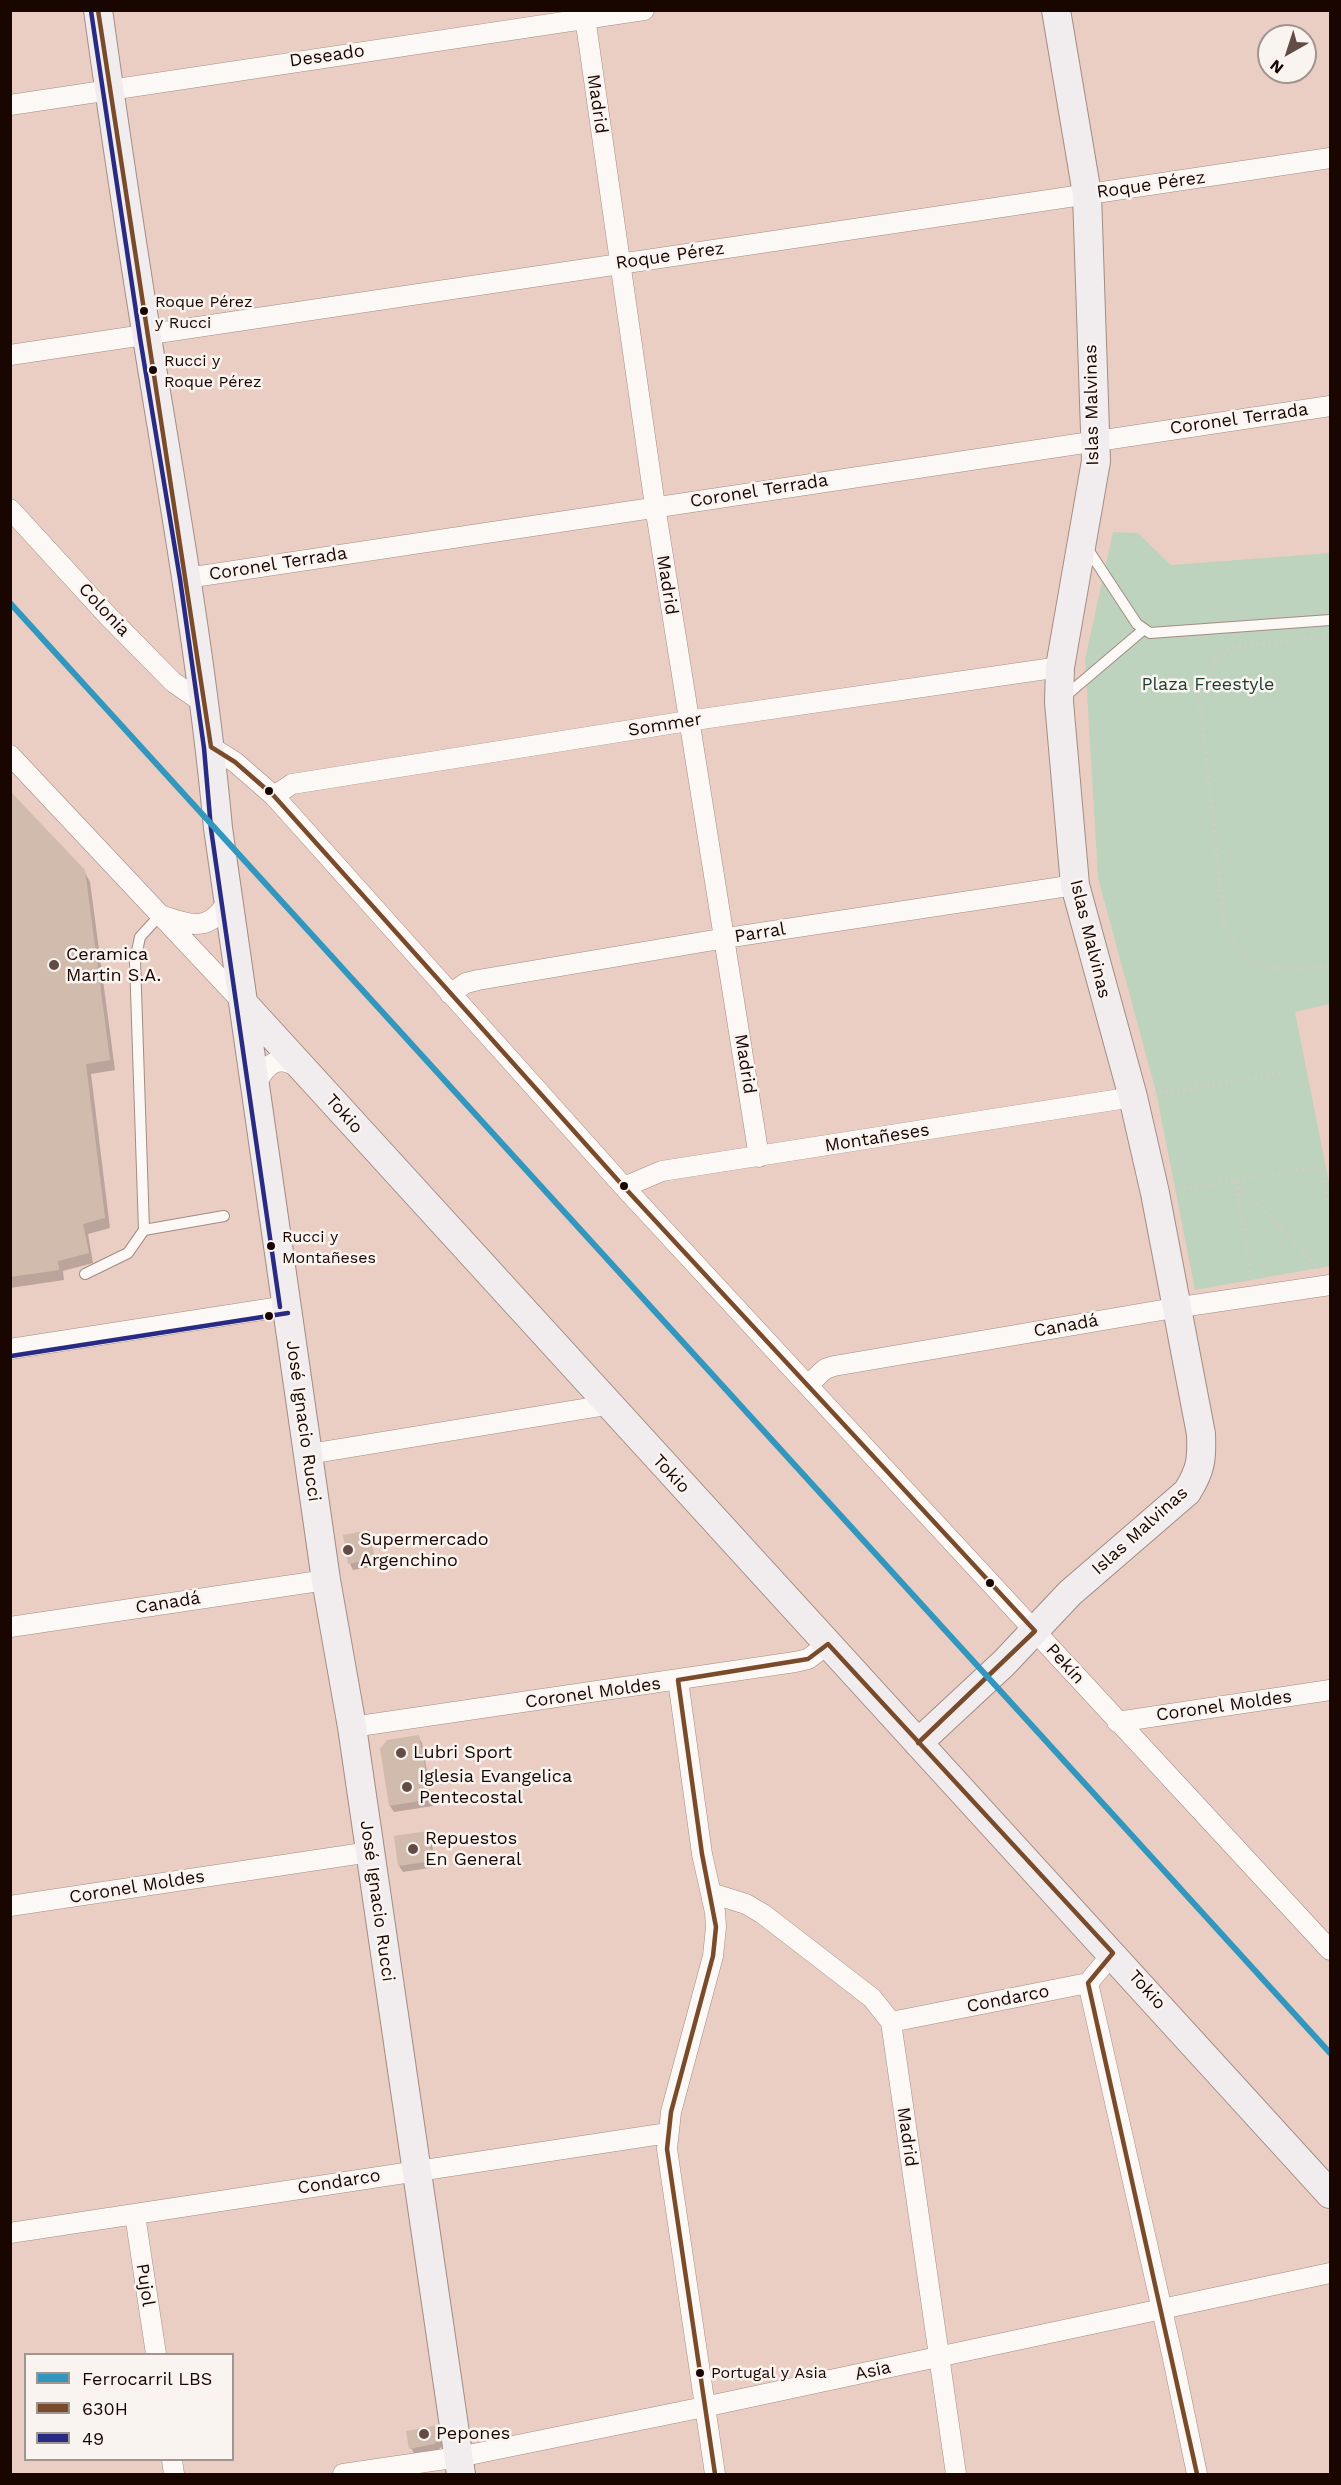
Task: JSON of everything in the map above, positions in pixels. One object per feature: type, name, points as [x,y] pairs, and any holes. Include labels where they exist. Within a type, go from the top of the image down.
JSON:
[{"type":"street","name":"José Ignacio Rucci","points":[[98,10],[147,337],[187,578],[211,747],[218,828],[326,1580],[352,1727],[460,2466]]},
{"type":"street","name":"Deseado","points":[[10,105],[585,15],[644,10]]},
{"type":"street","name":"Islas Malvinas","points":[[918,1743],[1035,1631],[1070,1593],[1187,1492],[1199,1474],[1201,1434],[1174,1308],[1155,1193],[1132,1097],[1075,885],[1059,702],[1060,667],[1096,461],[1087,194],[1056,10]]},
{"type":"street","name":"Madrid","points":[[585,15],[618,263],[655,506],[688,721],[726,938],[759,1157]]},
{"type":"street","name":"Roque Pérez","points":[[10,355],[147,337],[618,263],[1330,158]]},
{"type":"street","name":"Coronel Terrada","points":[[187,578],[1330,406]]},
{"type":"street","name":"Colonia","points":[[10,509],[173,682],[205,704]]},
{"type":"street","name":"Sommer","points":[[274,796],[292,784],[688,721],[1060,667]]},
{"type":"street","name":"Pekín","points":[[211,747],[235,762],[274,796],[624,1187],[1330,1950]]},
{"type":"street","name":"Tokio","points":[[10,754],[244,1004],[607,1405],[1113,1953],[1330,2194]]},
{"type":"street","name":"Parral","points":[[450,994],[466,983],[478,980],[726,938],[1075,885]]},
{"type":"street","points":[[162,915],[200,924],[212,921],[221,914],[229,899]]},
{"type":"street","points":[[255,1085],[263,1070],[280,1061],[287,1060],[305,1071]]},
{"type":"street","name":"Montañeses","points":[[624,1187],[662,1171],[1132,1097]]},
{"type":"street","name":"Canadá","points":[[808,1385],[825,1369],[834,1366],[1255,1296],[1327,1278]]},
{"type":"street","points":[[10,1349],[287,1306]]},
{"type":"street","points":[[309,1454],[607,1405]]},
{"type":"street","name":"Canadá","points":[[10,1627],[326,1580]]},
{"type":"street","name":"Coronel Moldes","points":[[352,1727],[801,1660],[828,1644]]},
{"type":"street","points":[[678,1680],[702,1854],[716,1927],[713,1956],[668,2133],[669,2160],[715,2475]]},
{"type":"street","name":"Coronel Moldes","points":[[1117,1722],[1330,1690]]},
{"type":"street","name":"Coronel Moldes","points":[[10,1906],[370,1852]]},
{"type":"street","points":[[711,1893],[746,1904],[763,1914],[872,1998],[891,2022]]},
{"type":"street","points":[[1113,1953],[1088,1983],[1197,2475]]},
{"type":"street","name":"Condarco","points":[[891,2022],[1088,1983]]},
{"type":"street","name":"Madrid","points":[[891,2022],[956,2475]]},
{"type":"street","name":"Condarco","points":[[10,2233],[668,2133]]},
{"type":"street","name":"Pujol","points":[[135,2215],[156,2353]]},
{"type":"street","name":"Asia","points":[[343,2475],[460,2466],[704,2407],[1330,2273]]},
{"type":"lane","points":[[1082,540],[1132,618],[1143,630],[1157,634],[1330,620]]},
{"type":"lane","points":[[1059,702],[1143,630]]},
{"type":"lane","points":[[85,1274],[128,1253],[144,1230],[135,961],[140,937],[162,915]]},
{"type":"lane","points":[[144,1230],[224,1216]]},
{"type":"path","points":[[1330,638],[1234,646],[1221,653],[1209,666],[1199,699],[1225,929],[1234,946],[1263,966],[1281,971],[1330,966]]},
{"type":"path","points":[[1132,1097],[1284,1073]]},
{"type":"path","points":[[1155,1193],[1315,1167],[1322,1172],[1330,1215]]},
{"type":"path","points":[[1235,1181],[1327,1278]]},
{"type":"path","points":[[1235,1181],[1255,1296]]},
{"type":"green space","name":"Plaza Freestyle","points":[[1113,532],[1138,533],[1171,565],[1330,553],[1330,1004],[1295,1012],[1330,1188],[1330,1266],[1195,1290],[1156,1092],[1098,878],[1085,659]]},
{"type":"building","name":"Ceramica Martin S.A.","points":[[10,791],[85,870],[110,1060],[86,1064],[105,1218],[83,1224],[89,1253],[58,1261],[59,1270],[10,1277]]},
{"type":"building","points":[[369,1530],[374,1559],[348,1564],[343,1535]]},
{"type":"building","points":[[419,1735],[431,1799],[389,1806],[380,1749],[387,1740]]},
{"type":"building","name":"Repuestos En General","points":[[428,1831],[433,1861],[398,1866],[394,1836]]},
{"type":"building","name":"Pepones","points":[[439,2425],[442,2437],[434,2444],[409,2449],[406,2431]]},
{"type":"rail line","name":"LBS","points":[[10,603],[1330,2053]]},
{"type":"transit line","name":"630H","points":[[98,10],[211,747]]},
{"type":"transit line","name":"49","points":[[91,11],[140,338],[180,579],[204,748],[211,829],[280,1307]]},
{"type":"transit line","name":"630H","points":[[211,747],[235,762],[274,796],[624,1187],[1035,1631]]},
{"type":"transit line","name":"49","points":[[11,1356],[288,1313]]},
{"type":"transit line","name":"630H","points":[[918,1743],[1035,1631]]},
{"type":"transit line","name":"630H","points":[[715,2474],[667,2149],[671,2112],[713,1956],[716,1927],[702,1854],[678,1680],[808,1659],[828,1644],[1113,1953],[1088,1983],[1197,2474]]},
{"type":"place","name":"Roque Pérez y Rucci","points":[[144,311]]},
{"type":"place","name":"Rucci y Roque Pérez","points":[[153,370]]},
{"type":"place","name":"Ceramica Martin S.A.","points":[[54,965]]},
{"type":"place","name":"Rucci y Montañeses","points":[[271,1246]]},
{"type":"place","name":"Supermercado Argenchino","points":[[348,1550]]},
{"type":"place","name":"Lubri Sport","points":[[401,1753]]},
{"type":"place","name":"Iglesia Evangelica Pentecostal","points":[[407,1787]]},
{"type":"place","name":"Repuestos En General","points":[[413,1849]]},
{"type":"place","name":"Portugal y Asia","points":[[700,2373]]},
{"type":"place","name":"Pepones","points":[[424,2434]]}]
